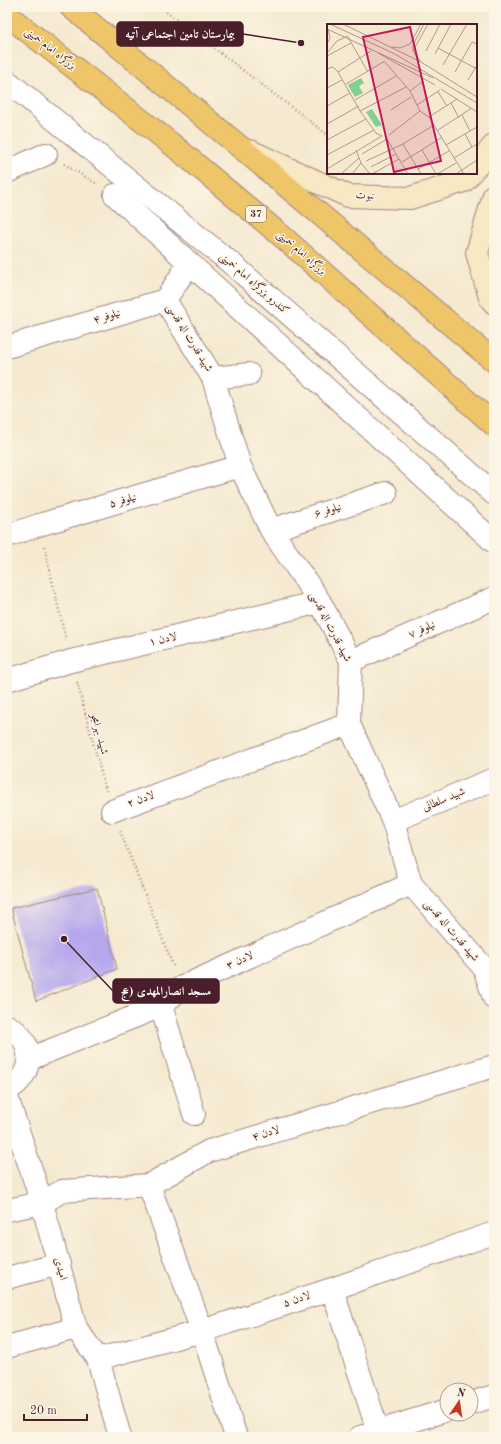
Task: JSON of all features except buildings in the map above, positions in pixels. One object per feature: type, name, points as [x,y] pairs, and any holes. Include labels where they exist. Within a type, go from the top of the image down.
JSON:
[{"type":"highway","points":[[71,7],[239,146],[494,362]]},
{"type":"highway","name":"بزرگراه امام خمینی","points":[[7,16],[187,156],[284,238],[494,425]]},
{"type":"main road","points":[[477,166],[494,145]]},
{"type":"main road","name":"نبوت","points":[[239,146],[348,196],[410,198],[464,181],[470,174]]},
{"type":"main road","points":[[494,195],[477,253],[490,298],[494,303]]},
{"type":"street","name":"کندرو بزرگراه امام خمینی","points":[[7,81],[232,264],[494,494]]},
{"type":"street","points":[[7,172],[46,154]]},
{"type":"street","points":[[115,195],[494,542]]},
{"type":"street","points":[[477,253],[494,236]]},
{"type":"street","points":[[165,300],[189,264]]},
{"type":"street","name":"نیلوفر ۴","points":[[7,348],[165,300]]},
{"type":"street","name":"شهید قدرت اله قدسی","points":[[165,300],[213,378],[240,466],[271,530],[320,602],[350,661],[349,724],[393,821],[411,884],[489,967],[494,998]]},
{"type":"street","points":[[213,378],[249,374]]},
{"type":"street","name":"نیلوفر ۵","points":[[7,536],[39,525],[240,466]]},
{"type":"street","name":"نیلوفر ۶","points":[[271,530],[386,493]]},
{"type":"street","name":"نیلوفر ۷","points":[[350,661],[494,598]]},
{"type":"street","name":"لادن ۱","points":[[7,680],[71,661],[320,602]]},
{"type":"street","name":"لادن ۲","points":[[112,811],[349,724]]},
{"type":"street","name":"شهید سلطانی","points":[[393,821],[494,779]]},
{"type":"street","name":"لادن ۳","points":[[29,1059],[161,1006],[182,987],[411,884]]},
{"type":"street","points":[[161,1006],[194,1114]]},
{"type":"street","points":[[7,1026],[14,1030],[22,1038],[27,1048],[29,1059],[27,1070],[22,1079],[15,1086],[7,1090]]},
{"type":"street","name":"لادن ۴","points":[[7,1210],[42,1202],[62,1191],[149,1185],[208,1151],[494,1066]]},
{"type":"street","name":"امیدی","points":[[7,1097],[42,1202],[76,1328],[98,1359],[120,1437]]},
{"type":"street","points":[[149,1185],[202,1331],[236,1437]]},
{"type":"street","name":"لادن ۵","points":[[98,1359],[202,1331],[332,1289],[494,1233]]},
{"type":"street","points":[[7,1278],[59,1264]]},
{"type":"street","points":[[332,1289],[373,1435],[439,1413]]},
{"type":"street","points":[[7,1347],[76,1328]]},
{"type":"street","points":[[479,1401],[494,1396]]},
{"type":"path","points":[[160,7],[327,134]]},
{"type":"path","points":[[46,154],[115,195]]},
{"type":"path","name":"شهید بهرامجو","points":[[39,525],[71,661],[112,811]]},
{"type":"path","points":[[112,811],[182,987]]},
{"type":"place","name":"بیمارستان تامین اجتماعی آتیه","points":[[301,43]]},
{"type":"place","name":"مسجد انصارالمهدی (عج","points":[[64,939]]}]
